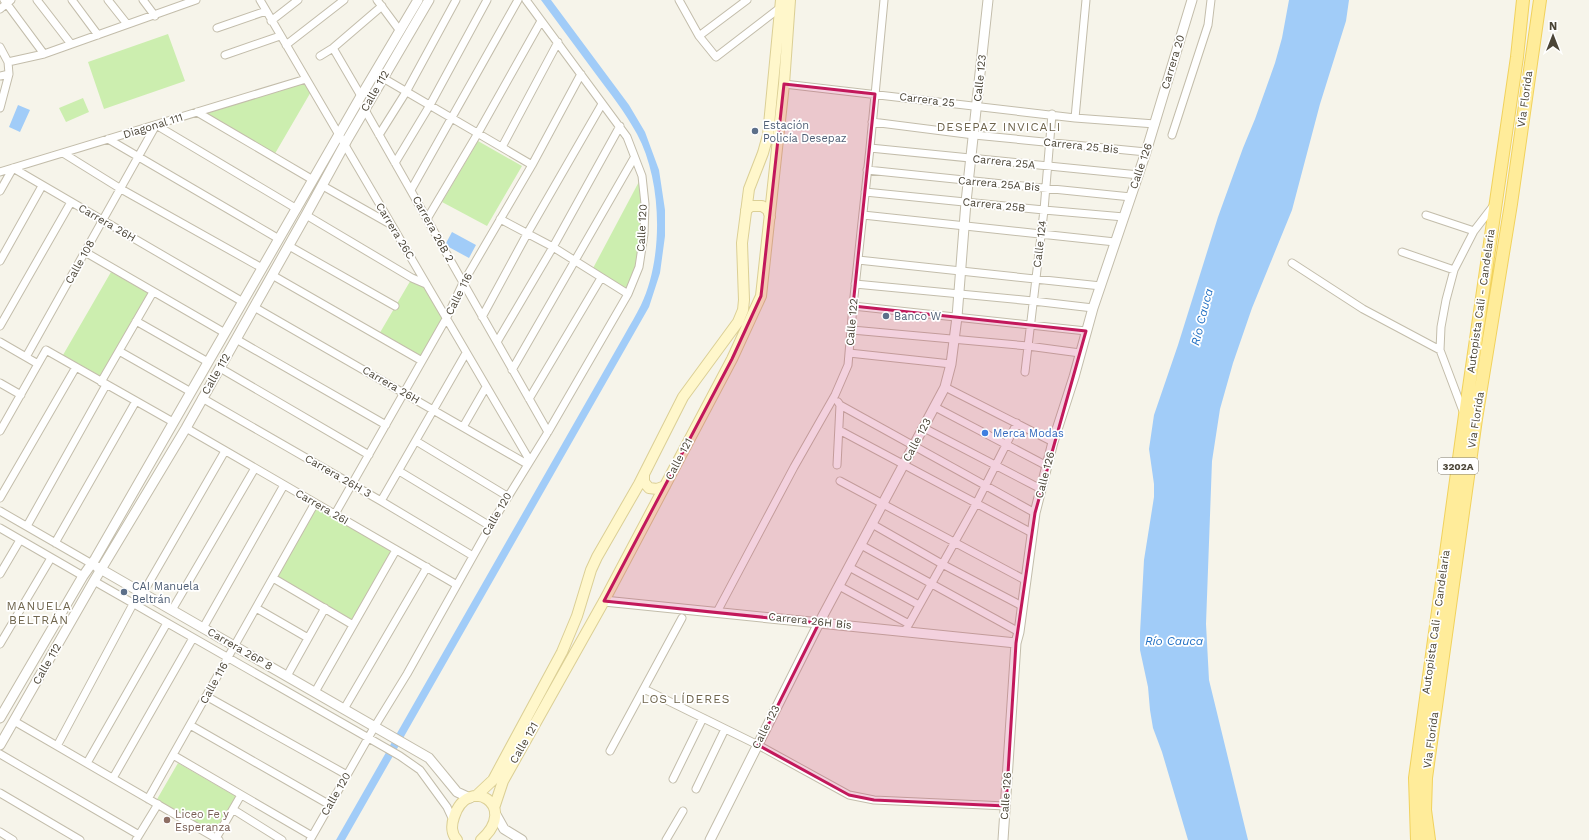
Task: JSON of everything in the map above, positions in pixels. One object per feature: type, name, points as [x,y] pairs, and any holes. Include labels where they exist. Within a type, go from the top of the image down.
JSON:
[{"type":"main road","points":[[779,84],[790,0]]},
{"type":"main road","name":"Autopista Cali - Candelaria","points":[[1417,840],[1415,778],[1464,415],[1517,57],[1523,0]]},
{"type":"main road","name":"Via Florida","points":[[1429,840],[1425,810],[1426,778],[1476,419],[1511,204],[1540,0]]},
{"type":"main road","points":[[779,84],[781,3]]},
{"type":"main road","name":"Calle 121","points":[[453,820],[458,808],[493,780],[562,652],[591,570],[644,474],[687,391],[738,322],[743,310],[742,244],[749,189],[763,153],[779,84]]},
{"type":"main road","name":"Calle 121","points":[[482,840],[492,826],[494,810],[503,781],[604,601],[732,358],[761,296],[770,217],[779,84]]},
{"type":"main road","points":[[746,210],[755,205],[762,206],[768,210],[770,217]]},
{"type":"main road","points":[[644,474],[644,482],[649,488],[657,490],[665,486]]},
{"type":"main road","points":[[473,797],[481,796],[488,798],[494,810]]},
{"type":"main road","points":[[453,820],[454,837]]},
{"type":"street","points":[[37,0],[71,44]]},
{"type":"street","points":[[72,0],[98,35]]},
{"type":"street","points":[[108,0],[128,24]]},
{"type":"street","points":[[143,0],[155,16]]},
{"type":"street","points":[[8,62],[44,54],[155,16],[181,3],[196,0]]},
{"type":"street","name":"Carrera 26C","points":[[260,0],[447,318],[528,463]]},
{"type":"street","points":[[271,21],[298,0]]},
{"type":"street","points":[[286,45],[344,0]]},
{"type":"street","points":[[377,0],[400,31]]},
{"type":"street","name":"Calle 112","points":[[0,745],[101,569],[186,428],[323,186],[344,145],[429,0]]},
{"type":"street","points":[[379,135],[406,92],[456,0]]},
{"type":"street","points":[[395,162],[430,106],[487,0]]},
{"type":"street","points":[[411,190],[518,0]]},
{"type":"street","name":"Calle 120","points":[[311,838],[375,726],[407,674],[507,496],[548,432],[628,294],[639,267],[644,234],[642,176],[627,137],[526,0]]},
{"type":"street","points":[[679,0],[699,36],[716,57],[781,3]]},
{"type":"street","points":[[699,36],[747,0]]},
{"type":"street","name":"Calle 122","points":[[717,612],[738,568],[835,395],[848,365],[884,0]]},
{"type":"street","name":"Calle 123","points":[[710,840],[819,622],[945,387],[951,364],[957,317],[966,202],[988,0]]},
{"type":"street","points":[[1075,118],[1086,0]]},
{"type":"street","name":"Carrera 20","points":[[1155,124],[1192,0]]},
{"type":"street","points":[[1172,135],[1208,25],[1211,0]]},
{"type":"street","points":[[0,9],[7,1],[44,54]]},
{"type":"street","name":"Calle 112","points":[[1,715],[83,576],[92,564],[416,1]]},
{"type":"street","points":[[320,56],[333,48],[382,6]]},
{"type":"street","points":[[217,28],[266,11]]},
{"type":"street","points":[[427,219],[478,133],[541,21]]},
{"type":"street","points":[[225,56],[280,36]]},
{"type":"street","points":[[502,147],[558,42]]},
{"type":"street","points":[[0,47],[8,62],[9,74],[1,105]]},
{"type":"street","points":[[333,48],[361,96]]},
{"type":"street","points":[[0,76],[9,74]]},
{"type":"street","name":"Calle 116","points":[[334,514],[447,318],[463,283],[532,165],[581,74]]},
{"type":"street","points":[[383,78],[532,165]]},
{"type":"street","name":"Diagonal 111","points":[[0,172],[306,80]]},
{"type":"street","name":"Carrera 25","points":[[779,84],[1052,114],[1075,118],[1155,124]]},
{"type":"street","points":[[482,317],[527,234],[602,104]]},
{"type":"street","name":"Carrera 26B 2","points":[[365,110],[548,432]]},
{"type":"street","points":[[197,112],[313,180]]},
{"type":"street","name":"Calle 124","points":[[1026,372],[1030,325],[1044,210],[1052,114]]},
{"type":"street","name":"Carrera 25 Bis","points":[[872,122],[974,135],[1146,152]]},
{"type":"street","name":"Calle 126","points":[[1003,840],[1016,643],[1019,632],[1035,513],[1053,442],[1093,308],[1155,124]]},
{"type":"street","points":[[156,125],[297,209]]},
{"type":"street","name":"Calle 108","points":[[26,357],[139,158],[156,125]]},
{"type":"street","points":[[497,342],[553,247],[620,126]]},
{"type":"street","points":[[108,139],[279,240]]},
{"type":"street","name":"Carrera 25A","points":[[870,148],[1139,175]]},
{"type":"street","points":[[63,153],[121,189],[262,268]]},
{"type":"street","points":[[512,370],[634,158]]},
{"type":"street","points":[[0,191],[13,168]]},
{"type":"street","name":"Carrera 26H","points":[[13,168],[243,302]]},
{"type":"street","name":"Carrera 25A Bis","points":[[867,170],[1131,197]]},
{"type":"street","points":[[0,260],[42,186]]},
{"type":"street","points":[[323,186],[391,224]]},
{"type":"street","name":"Carrera 25B","points":[[865,192],[1124,217]]},
{"type":"street","points":[[0,326],[71,202]]},
{"type":"street","points":[[1464,415],[1440,350],[1441,327],[1454,270],[1474,231],[1496,203]]},
{"type":"street","points":[[306,215],[412,278],[426,284]]},
{"type":"street","points":[[863,215],[1115,242]]},
{"type":"street","points":[[1426,215],[1474,231]]},
{"type":"street","points":[[500,219],[553,247],[628,294]]},
{"type":"street","points":[[289,246],[394,306]]},
{"type":"street","points":[[86,252],[225,333]]},
{"type":"street","points":[[1402,252],[1454,270]]},
{"type":"street","points":[[858,260],[1101,286]]},
{"type":"street","points":[[1292,263],[1363,309],[1440,350]]},
{"type":"street","points":[[272,275],[422,361]]},
{"type":"street","points":[[529,399],[601,278]]},
{"type":"street","points":[[855,284],[1093,308]]},
{"type":"street","points":[[26,526],[104,383],[119,351],[153,292]]},
{"type":"street","name":"Carrera 26H","points":[[254,306],[528,463]]},
{"type":"street","points":[[853,306],[1086,331]]},
{"type":"street","points":[[136,321],[208,362]]},
{"type":"street","points":[[852,330],[1028,346],[1080,353]]},
{"type":"street","points":[[236,339],[386,425]]},
{"type":"street","points":[[0,342],[38,364]]},
{"type":"street","points":[[0,431],[2,422],[21,395],[46,350],[173,422]]},
{"type":"street","points":[[119,351],[191,392]]},
{"type":"street","points":[[381,501],[466,353]]},
{"type":"street","points":[[849,353],[951,364]]},
{"type":"street","points":[[0,498],[76,367]]},
{"type":"street","points":[[220,368],[368,455]]},
{"type":"street","points":[[0,382],[21,395]]},
{"type":"street","points":[[463,427],[486,387]]},
{"type":"street","points":[[945,387],[1053,442]]},
{"type":"street","points":[[835,395],[840,405],[837,465]]},
{"type":"street","name":"Carrera 26H 3","points":[[202,398],[474,556]]},
{"type":"street","points":[[55,543],[136,401]]},
{"type":"street","points":[[840,405],[1035,513]]},
{"type":"street","points":[[935,407],[1047,466]]},
{"type":"street","points":[[839,586],[907,627],[976,504],[984,484],[1017,423]]},
{"type":"street","name":"Carrera 26I","points":[[186,428],[457,586]]},
{"type":"street","points":[[924,428],[1041,489]]},
{"type":"street","points":[[839,430],[976,504],[1032,532]]},
{"type":"street","points":[[416,441],[507,496]]},
{"type":"street","points":[[143,594],[225,451]]},
{"type":"street","points":[[172,610],[255,468]]},
{"type":"street","points":[[399,471],[490,526]]},
{"type":"street","points":[[840,481],[1025,580]]},
{"type":"street","points":[[203,628],[284,485]]},
{"type":"street","name":"Calle 116","points":[[148,799],[315,503]]},
{"type":"street","name":"Carrera 26P 8","points":[[0,511],[406,744],[428,758],[457,792],[473,797]]},
{"type":"street","points":[[872,524],[942,564],[1022,606]]},
{"type":"street","points":[[0,528],[83,576]]},
{"type":"street","points":[[0,574],[20,540]]},
{"type":"street","points":[[861,545],[1019,632]]},
{"type":"street","points":[[315,692],[396,550]]},
{"type":"street","points":[[0,644],[51,558]]},
{"type":"street","points":[[849,567],[919,605]]},
{"type":"street","points":[[344,709],[427,568]]},
{"type":"street","points":[[273,578],[353,624]]},
{"type":"street","name":"Carrera 26P 8","points":[[94,581],[400,756],[420,770],[447,807],[453,820]]},
{"type":"street","name":"Carrera 26H Bis","points":[[604,601],[819,622],[907,627],[1016,643]]},
{"type":"street","points":[[56,746],[133,604]]},
{"type":"street","points":[[256,608],[308,638]]},
{"type":"street","points":[[287,676],[325,608]]},
{"type":"street","points":[[610,751],[682,618]]},
{"type":"street","points":[[87,763],[167,623]]},
{"type":"street","points":[[113,778],[193,638]]},
{"type":"street","points":[[644,689],[758,745],[849,795],[874,800],[1006,806]]},
{"type":"street","points":[[206,696],[347,775]]},
{"type":"street","points":[[673,779],[703,718]]},
{"type":"street","points":[[14,721],[158,804],[217,840],[241,795]]},
{"type":"street","points":[[190,725],[330,805]]},
{"type":"street","points":[[696,789],[725,729]]},
{"type":"street","points":[[0,754],[138,837],[158,804]]},
{"type":"street","points":[[173,755],[311,838]]},
{"type":"street","points":[[0,793],[80,840]]},
{"type":"street","points":[[234,810],[282,840]]},
{"type":"street","points":[[494,810],[504,829],[522,840]]},
{"type":"street","points":[[666,840],[683,811]]},
{"type":"street","points":[[0,832],[13,840]]},
{"type":"highlighted area","points":[[784,84],[875,94],[853,306],[1086,331],[1035,513],[1016,643],[1006,806],[874,800],[849,795],[758,745],[819,623],[604,601],[732,359],[761,296]]},
{"type":"green space","points":[[168,34],[185,81],[104,109],[88,62]]},
{"type":"green space","points":[[306,79],[312,90],[273,157],[197,113]]},
{"type":"green space","points":[[83,98],[89,112],[66,122],[59,108]]},
{"type":"green space","points":[[478,141],[522,166],[487,226],[442,202]]},
{"type":"green space","points":[[642,176],[645,204],[639,267],[628,294],[591,272]]},
{"type":"green space","points":[[111,272],[148,293],[100,376],[63,355]]},
{"type":"green space","points":[[412,278],[426,284],[447,317],[422,361],[378,336]]},
{"type":"green space","points":[[315,503],[396,550],[353,625],[273,578]]},
{"type":"green space","points":[[178,763],[237,797],[215,835],[156,801]]},
{"type":"water","points":[[541,0],[551,0],[629,105],[645,132],[659,170],[665,210],[665,236],[660,273],[649,307],[345,840],[336,840],[633,320],[641,305],[654,264],[657,219],[655,196],[651,173],[637,134],[612,95]]},
{"type":"water","name":"Río Cauca","points":[[1289,0],[1349,0],[1346,21],[1320,104],[1292,210],[1252,308],[1233,363],[1220,409],[1212,461],[1206,624],[1209,680],[1248,840],[1188,840],[1162,752],[1153,728],[1148,687],[1140,650],[1144,560],[1154,497],[1154,484],[1149,449],[1154,415],[1178,345],[1218,217],[1275,63],[1282,38]]},
{"type":"water","points":[[18,105],[30,110],[20,132],[9,127]]},
{"type":"water","points":[[452,232],[476,245],[469,258],[445,245]]},
{"type":"place","name":"Estación Policía Desepaz","points":[[755,131]]},
{"type":"place","name":"Banco W","points":[[886,316]]},
{"type":"place","name":"Merca Modas","points":[[985,433]]},
{"type":"place","name":"CAI Manuela Beltrán","points":[[124,592]]},
{"type":"place","name":"Liceo Fe y Esperanza","points":[[167,820]]},
{"type":"district","name":"DESEPAZ INVICALI","points":[[999,127]]},
{"type":"district","name":"MANUELA BELTRÁN","points":[[39,613]]},
{"type":"district","name":"LOS LÍDERES","points":[[686,699]]}]
